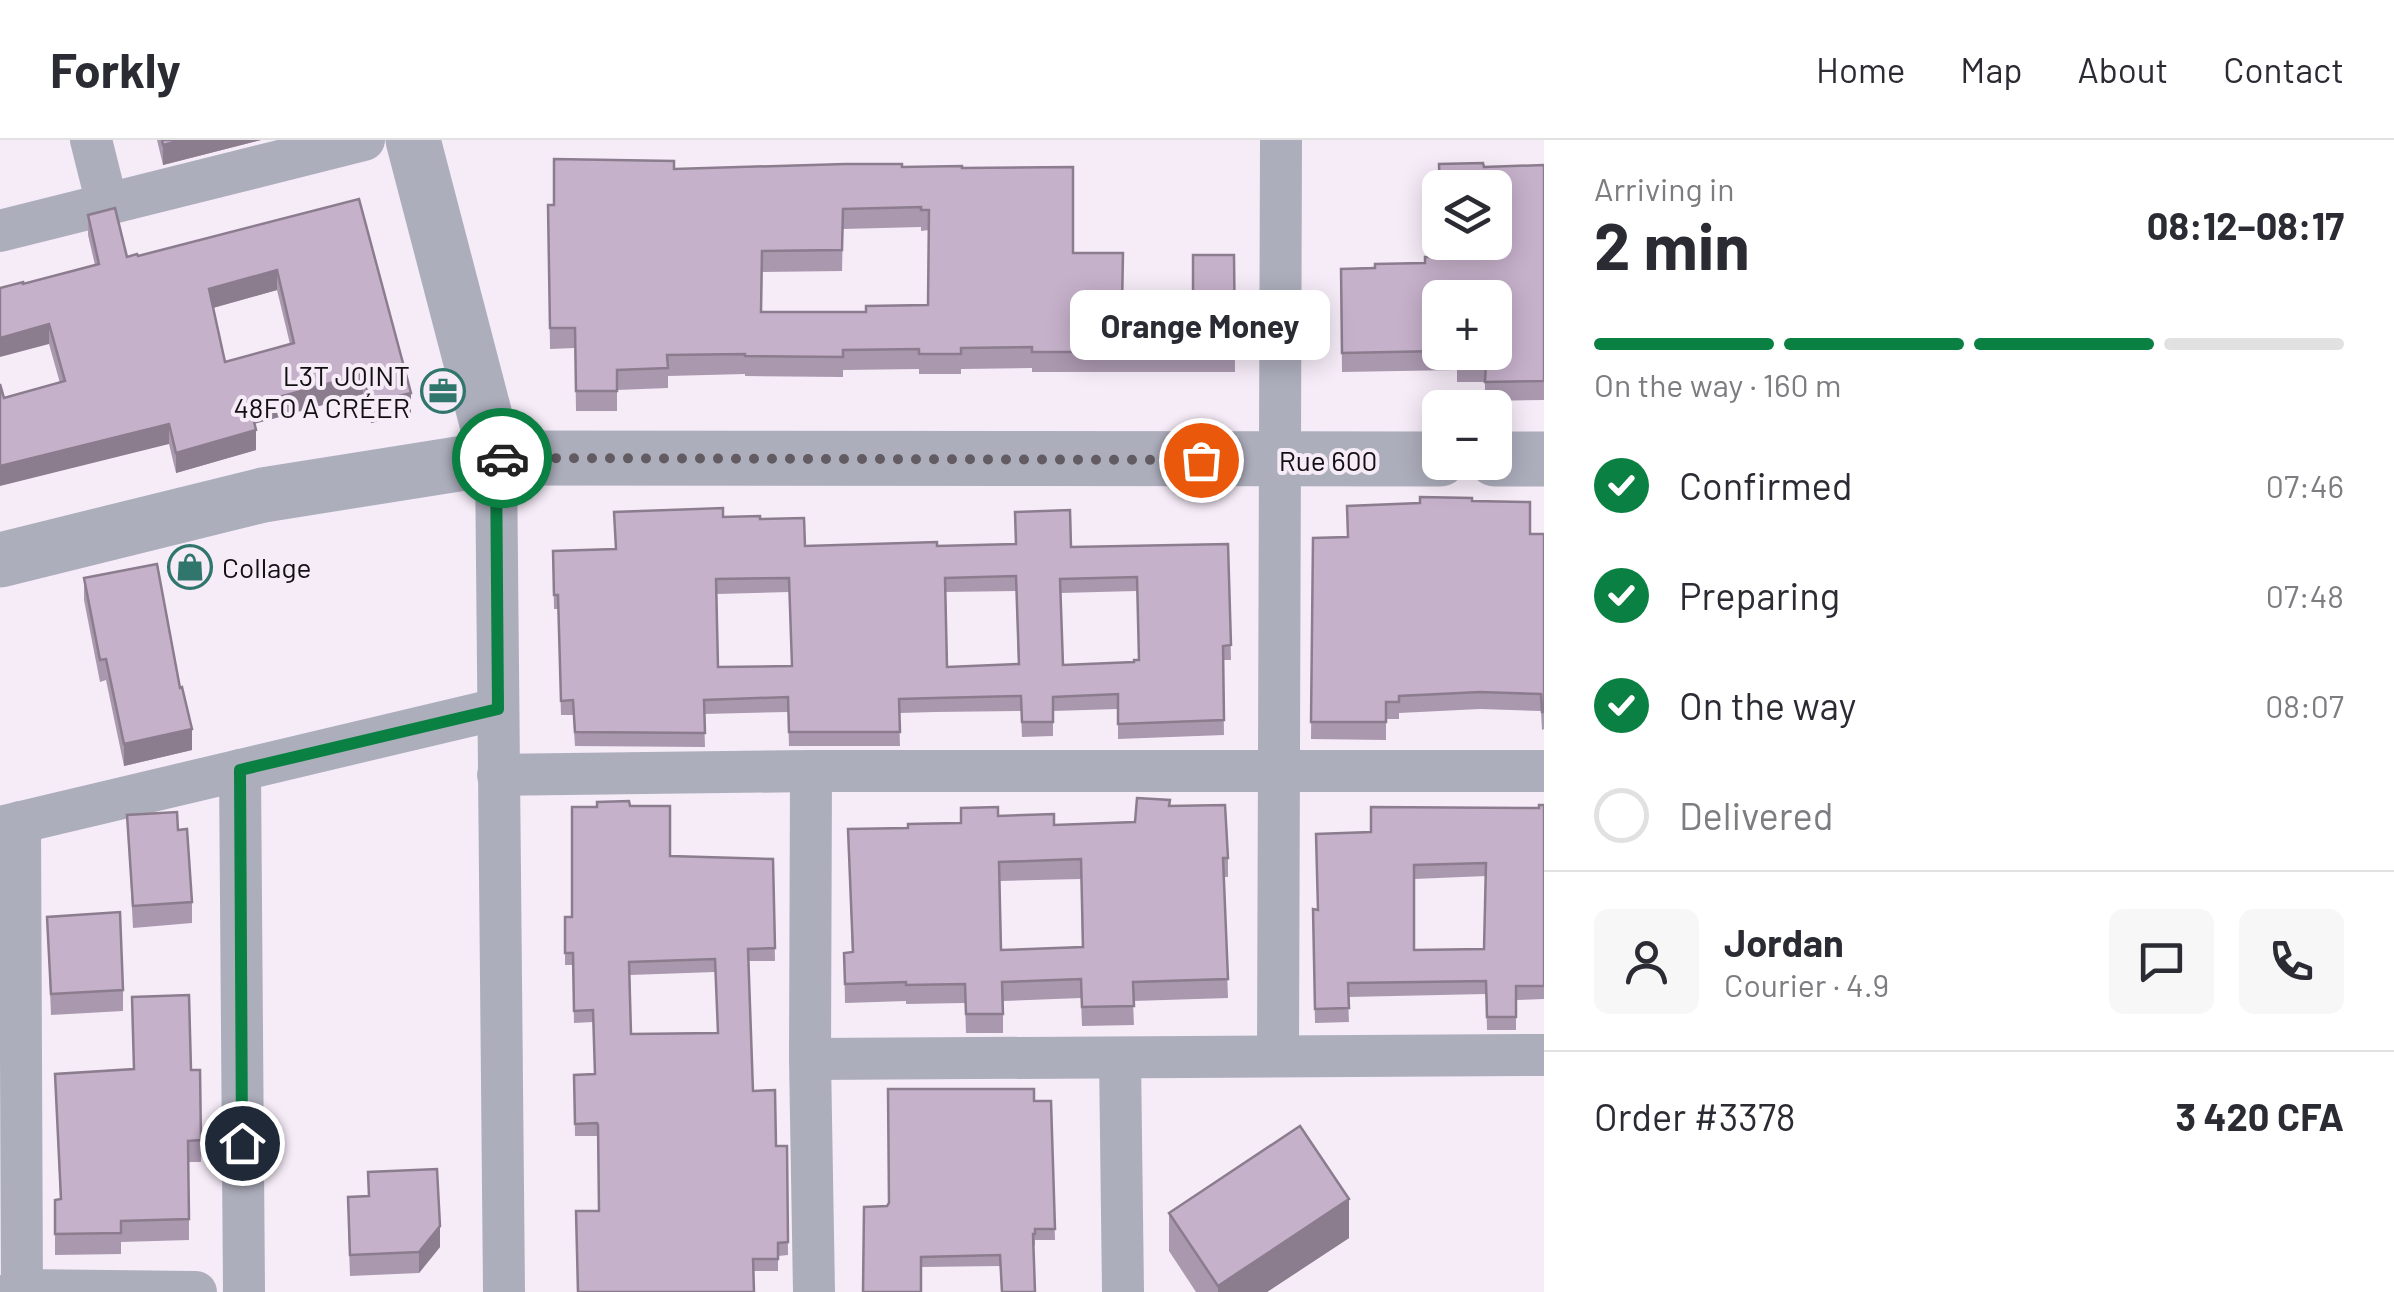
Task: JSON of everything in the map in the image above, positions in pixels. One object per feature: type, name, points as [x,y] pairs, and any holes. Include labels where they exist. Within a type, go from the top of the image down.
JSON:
[{"type":"street","points":[[91,140],[107,204]]},
{"type":"street","points":[[0,231],[364,140]]},
{"type":"street","points":[[413,140],[496,458],[504,1292]]},
{"type":"street","points":[[1278,1056],[1280,140]]},
{"type":"street","name":"Rue 600","points":[[0,560],[262,495],[496,458],[1422,459]]},
{"type":"street","points":[[1512,459],[1544,458]]},
{"type":"street","points":[[196,1292],[19,1291],[11,1046],[10,824],[498,709]]},
{"type":"street","points":[[240,770],[244,1292]]},
{"type":"street","points":[[812,771],[810,1059],[814,1292]]},
{"type":"street","points":[[498,775],[1544,771]]},
{"type":"street","points":[[810,1059],[1544,1055]]},
{"type":"street","points":[[1120,1058],[1122,1292]]},
{"type":"building","points":[[554,159],[674,161],[674,169],[845,164],[1073,167],[1073,253],[1123,253],[1122,308],[1193,308],[1193,255],[1234,255],[1235,352],[1032,352],[1032,347],[961,348],[961,354],[919,354],[919,349],[843,350],[843,357],[667,355],[668,368],[617,370],[617,391],[576,391],[575,328],[550,328],[548,205],[554,205]],"holes":[[[843,209],[929,210],[928,305],[866,306],[866,312],[761,312],[762,251],[842,250]]]},
{"type":"building","points":[[1439,164],[1544,165],[1544,381],[1485,382],[1486,370],[1512,370],[1512,280],[1422,280],[1422,351],[1342,353],[1341,269],[1425,260],[1512,260],[1512,170],[1439,170]]},
{"type":"building","points":[[359,199],[411,393],[371,403],[363,374],[250,405],[256,430],[176,453],[169,424],[0,466],[0,384],[4,398],[65,381],[49,324],[0,338],[0,288],[99,264],[88,215],[115,208],[127,257]],"holes":[[[277,270],[294,343],[225,362],[209,289]]]},
{"type":"building","points":[[1420,497],[1530,502],[1530,534],[1544,534],[1544,712],[1541,694],[1480,692],[1399,696],[1399,702],[1386,702],[1386,722],[1311,722],[1313,538],[1348,537],[1347,506],[1420,503]]},
{"type":"building","points":[[723,508],[723,517],[804,518],[805,546],[937,542],[937,546],[1016,544],[1015,512],[1070,510],[1071,547],[1228,544],[1231,645],[1223,646],[1224,720],[1118,724],[1118,694],[1053,697],[1053,722],[1022,722],[1021,696],[935,698],[899,699],[900,732],[789,732],[788,697],[704,700],[705,733],[575,732],[573,700],[561,701],[553,551],[616,549],[614,512]],"holes":[[[1016,576],[1019,664],[947,667],[945,578]],[[1137,577],[1139,660],[1063,665],[1060,579]],[[789,578],[792,666],[718,667],[716,579]]]},
{"type":"building","points":[[157,564],[180,688],[192,729],[124,744],[106,659],[100,660],[84,578]]},
{"type":"building","points":[[1137,798],[1170,800],[1169,806],[1225,805],[1228,979],[1133,982],[1134,1006],[1082,1007],[1081,979],[1002,982],[1003,1014],[966,1014],[965,984],[845,984],[844,953],[853,952],[848,829],[961,823],[961,808],[998,807],[998,816],[1054,814],[1054,825],[1135,822]],"holes":[[[1081,859],[1083,947],[1001,950],[999,862]]]},
{"type":"building","points":[[597,802],[670,806],[670,856],[773,859],[775,948],[748,949],[753,1091],[775,1090],[776,1146],[787,1146],[788,1242],[778,1243],[778,1259],[753,1259],[754,1292],[578,1292],[576,1211],[599,1211],[598,1125],[575,1124],[574,1075],[595,1074],[593,1010],[574,1011],[573,953],[565,953],[565,917],[572,917],[572,807],[597,807]],"holes":[[[715,959],[718,1033],[631,1034],[629,962]]]},
{"type":"building","points":[[1544,805],[1544,986],[1516,986],[1516,1017],[1487,1017],[1486,981],[1348,983],[1349,1008],[1315,1009],[1316,834],[1371,832],[1371,807]],"holes":[[[1486,863],[1484,949],[1414,950],[1414,865]]]},
{"type":"building","points":[[177,812],[178,830],[187,829],[192,902],[133,906],[127,815]]},
{"type":"building","points":[[120,912],[123,990],[51,994],[47,917]]},
{"type":"building","points":[[189,995],[191,1070],[200,1070],[201,1140],[188,1141],[189,1219],[121,1221],[121,1233],[55,1234],[55,1200],[61,1199],[55,1074],[134,1069],[132,997]]},
{"type":"building","points":[[888,1089],[1034,1089],[1034,1101],[1051,1101],[1055,1229],[1035,1229],[1033,1234],[1035,1292],[1002,1292],[1000,1255],[921,1257],[921,1292],[863,1292],[864,1207],[889,1203]]},
{"type":"building","points":[[1300,1126],[1349,1199],[1218,1286],[1169,1213]]},
{"type":"building","points":[[437,1169],[440,1226],[419,1252],[350,1255],[348,1197],[369,1196],[368,1172]]},
{"type":"way so far","points":[[502,458],[1201,460]]},
{"type":"place","name":"L3T JOINT 48FO A CRÉER","points":[[443,391]]},
{"type":"place","name":"Orange Money","points":[[1201,460]]},
{"type":"place","name":"Collage","points":[[190,567]]},
{"type":"route","points":[[242,1143],[240,770],[498,709],[496,458],[502,458]]}]
